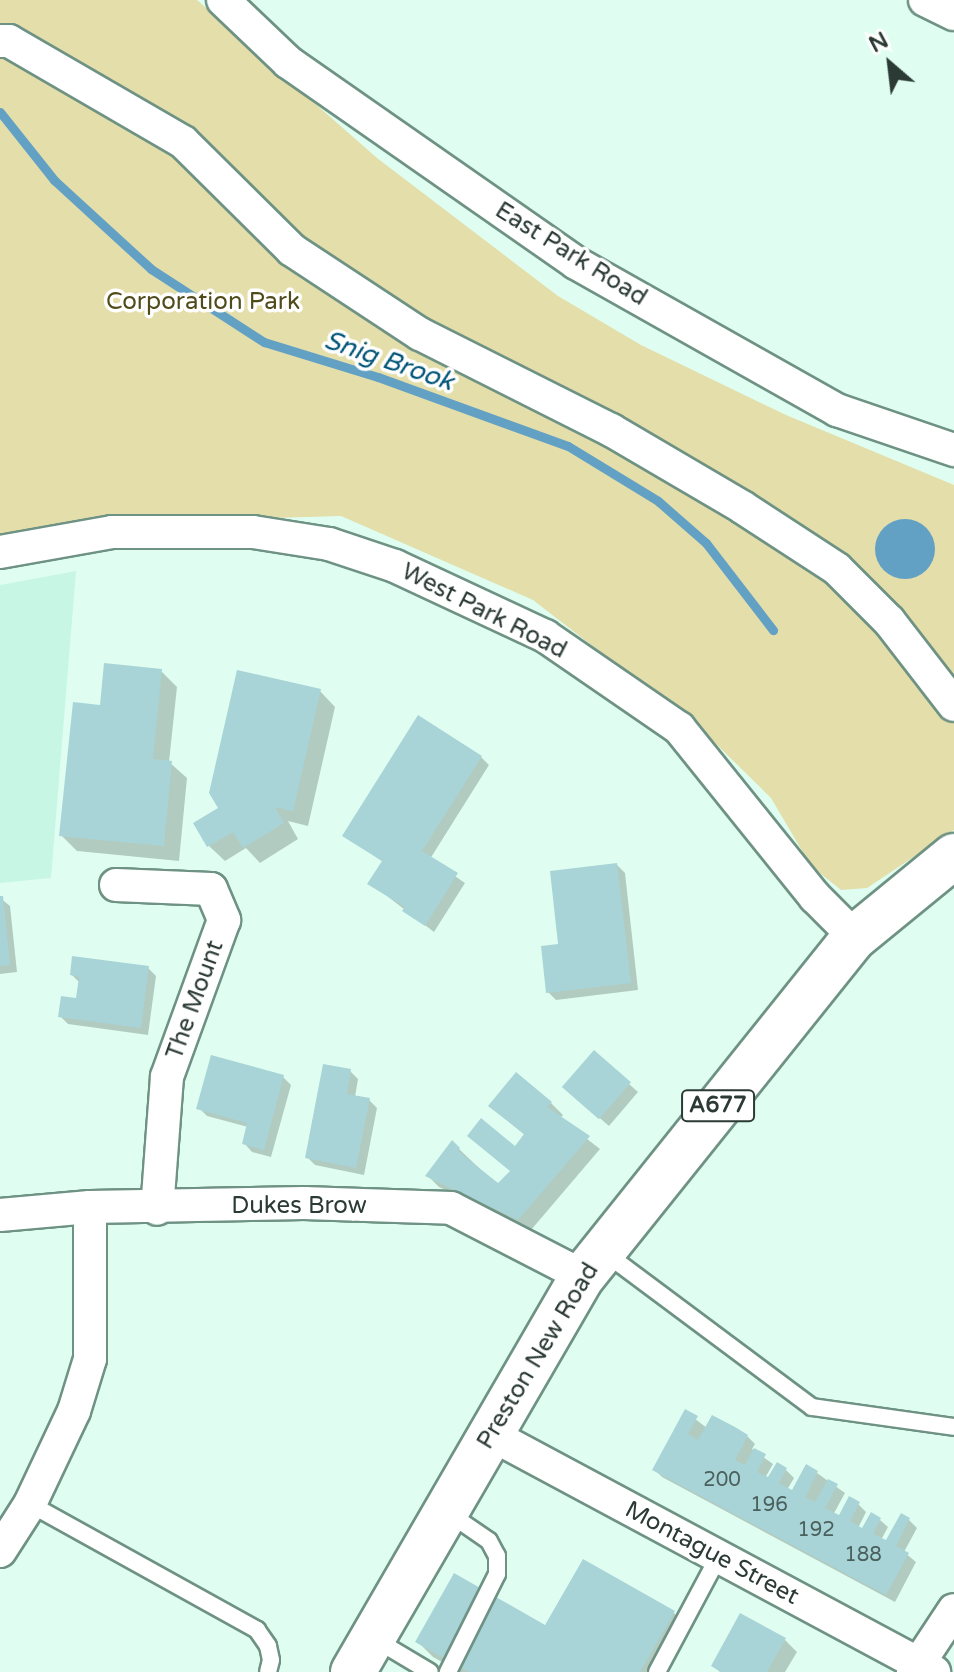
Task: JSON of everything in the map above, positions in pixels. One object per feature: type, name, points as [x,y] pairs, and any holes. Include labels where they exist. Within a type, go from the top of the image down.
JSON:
[{"type":"highway","name":"Preston New Road","points":[[363,1655],[592,1263],[855,937],[954,856]]},
{"type":"street","name":"East Park Road","points":[[223,0],[288,62],[576,263],[837,410],[954,450]]},
{"type":"street","points":[[925,0],[954,14]]},
{"type":"street","points":[[0,41],[9,41],[183,142],[292,250],[420,334],[611,430],[742,507],[837,569],[889,621],[954,705]]},
{"type":"street","name":"West Park Road","points":[[0,552],[112,532],[253,532],[329,544],[395,566],[545,636],[679,728],[815,897],[855,937]]},
{"type":"street","name":"The Mount","points":[[116,885],[211,889],[224,920],[167,1077],[157,1209]]},
{"type":"street","name":"Dukes Brow","points":[[0,1215],[90,1207],[157,1209],[304,1203],[451,1208],[592,1263]]},
{"type":"street","points":[[0,1551],[30,1504],[74,1411],[90,1359],[90,1207]]},
{"type":"street","name":"Montague Street","points":[[490,1434],[922,1669]]},
{"type":"street","points":[[922,1669],[954,1610]]},
{"type":"lane","points":[[592,1263],[812,1407],[954,1427]]},
{"type":"lane","points":[[30,1504],[257,1630],[268,1646],[271,1660],[268,1672]]},
{"type":"lane","points":[[446,1511],[489,1541],[497,1556],[497,1574],[448,1672]]},
{"type":"lane","points":[[657,1672],[719,1556]]},
{"type":"lane","points":[[363,1655],[430,1672]]},
{"type":"shaded area","points":[[76,571],[51,878],[0,883],[0,585]]},
{"type":"green space","name":"Corporation Park","points":[[0,0],[197,0],[377,158],[558,296],[641,345],[786,415],[954,485],[954,830],[867,888],[841,890],[811,866],[771,798],[704,732],[533,600],[341,516],[132,522],[0,536]]},
{"type":"water","points":[[905,519],[917,521],[926,528],[933,537],[933,561],[926,570],[917,577],[905,579],[893,577],[884,570],[877,561],[875,549],[877,537],[884,528],[893,521]]},
{"type":"building","points":[[104,663],[162,669],[153,759],[172,761],[164,846],[59,836],[73,702],[100,705]]},
{"type":"building","points":[[237,670],[321,689],[293,811],[275,807],[284,823],[243,848],[233,832],[207,847],[193,823],[218,808],[209,793]]},
{"type":"building","points":[[418,715],[482,756],[422,851],[458,873],[425,926],[402,911],[405,907],[367,884],[382,861],[342,836]]},
{"type":"building","points":[[617,863],[631,983],[546,993],[541,946],[558,944],[550,871]]},
{"type":"building","points":[[0,896],[3,896],[10,965],[0,966]]},
{"type":"building","points":[[72,956],[149,966],[141,1028],[58,1017],[61,996],[76,998],[79,977],[70,975]]},
{"type":"building","points":[[594,1050],[631,1082],[599,1119],[562,1087]]},
{"type":"building","points":[[211,1055],[284,1075],[264,1150],[242,1144],[247,1123],[196,1109]]},
{"type":"building","points":[[323,1064],[351,1069],[347,1094],[370,1098],[356,1168],[305,1158]]},
{"type":"building","points":[[516,1072],[552,1102],[547,1107],[590,1136],[518,1220],[425,1176],[452,1140],[460,1148],[458,1151],[498,1183],[510,1171],[467,1136],[481,1118],[515,1146],[524,1134],[488,1106]]},
{"type":"building","points":[[685,1409],[698,1416],[688,1434],[698,1440],[712,1415],[735,1427],[748,1435],[735,1460],[745,1465],[754,1448],[766,1454],[757,1472],[768,1477],[777,1462],[787,1468],[779,1483],[792,1490],[806,1464],[818,1471],[805,1497],[815,1502],[828,1479],[838,1484],[825,1508],[839,1515],[849,1496],[860,1502],[850,1521],[862,1528],[871,1512],[881,1518],[873,1534],[886,1540],[901,1513],[910,1518],[896,1546],[909,1553],[886,1595],[652,1470]]},
{"type":"building","points":[[583,1559],[675,1611],[640,1672],[469,1672],[415,1642],[454,1573],[545,1625]]},
{"type":"building","points":[[740,1613],[786,1638],[767,1672],[721,1672],[711,1666]]},
{"type":"waterway","name":"Snig Brook","points":[[0,112],[54,180],[151,269],[264,342],[378,377],[568,446],[658,501],[706,543],[773,630]]}]
